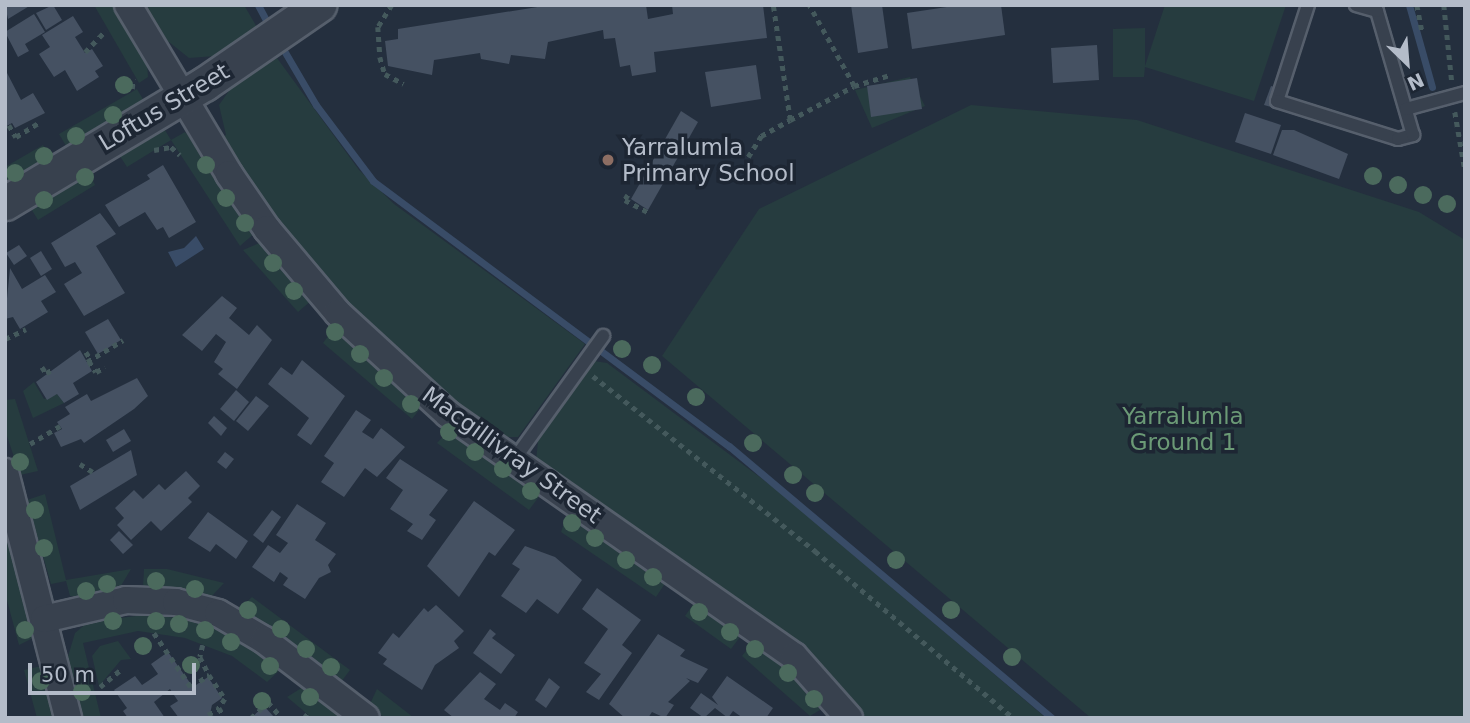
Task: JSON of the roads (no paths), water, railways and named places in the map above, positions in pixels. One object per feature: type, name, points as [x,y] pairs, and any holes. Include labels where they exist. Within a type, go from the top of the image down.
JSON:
[{"type":"street","name":"Macgillivray Street","points":[[128,5],[182,97],[267,229],[326,300],[448,414],[794,656],[849,718]]},
{"type":"street","name":"Loftus Street","points":[[5,203],[182,97],[319,5]]},
{"type":"street","points":[[5,472],[68,718]]},
{"type":"street","points":[[44,619],[126,600],[176,603],[218,613],[264,640],[366,718]]},
{"type":"lane","points":[[1308,5],[1277,101],[1398,139],[1413,135],[1377,11],[1356,5]]},
{"type":"lane","points":[[1406,109],[1465,93]]},
{"type":"lane","points":[[514,460],[603,336]]},
{"type":"water","points":[[196,236],[204,249],[176,267],[168,252],[184,248]]},
{"type":"waterway","points":[[258,5],[271,29]]},
{"type":"waterway","points":[[1409,5],[1432,87]]},
{"type":"waterway","points":[[279,42],[316,105],[373,181],[729,446],[1052,718]]},
{"type":"place","name":"Yarralumla Primary School","points":[[608,160]]},
{"type":"park label","name":"Yarralumla Ground 1","points":[[1183,429]]}]
